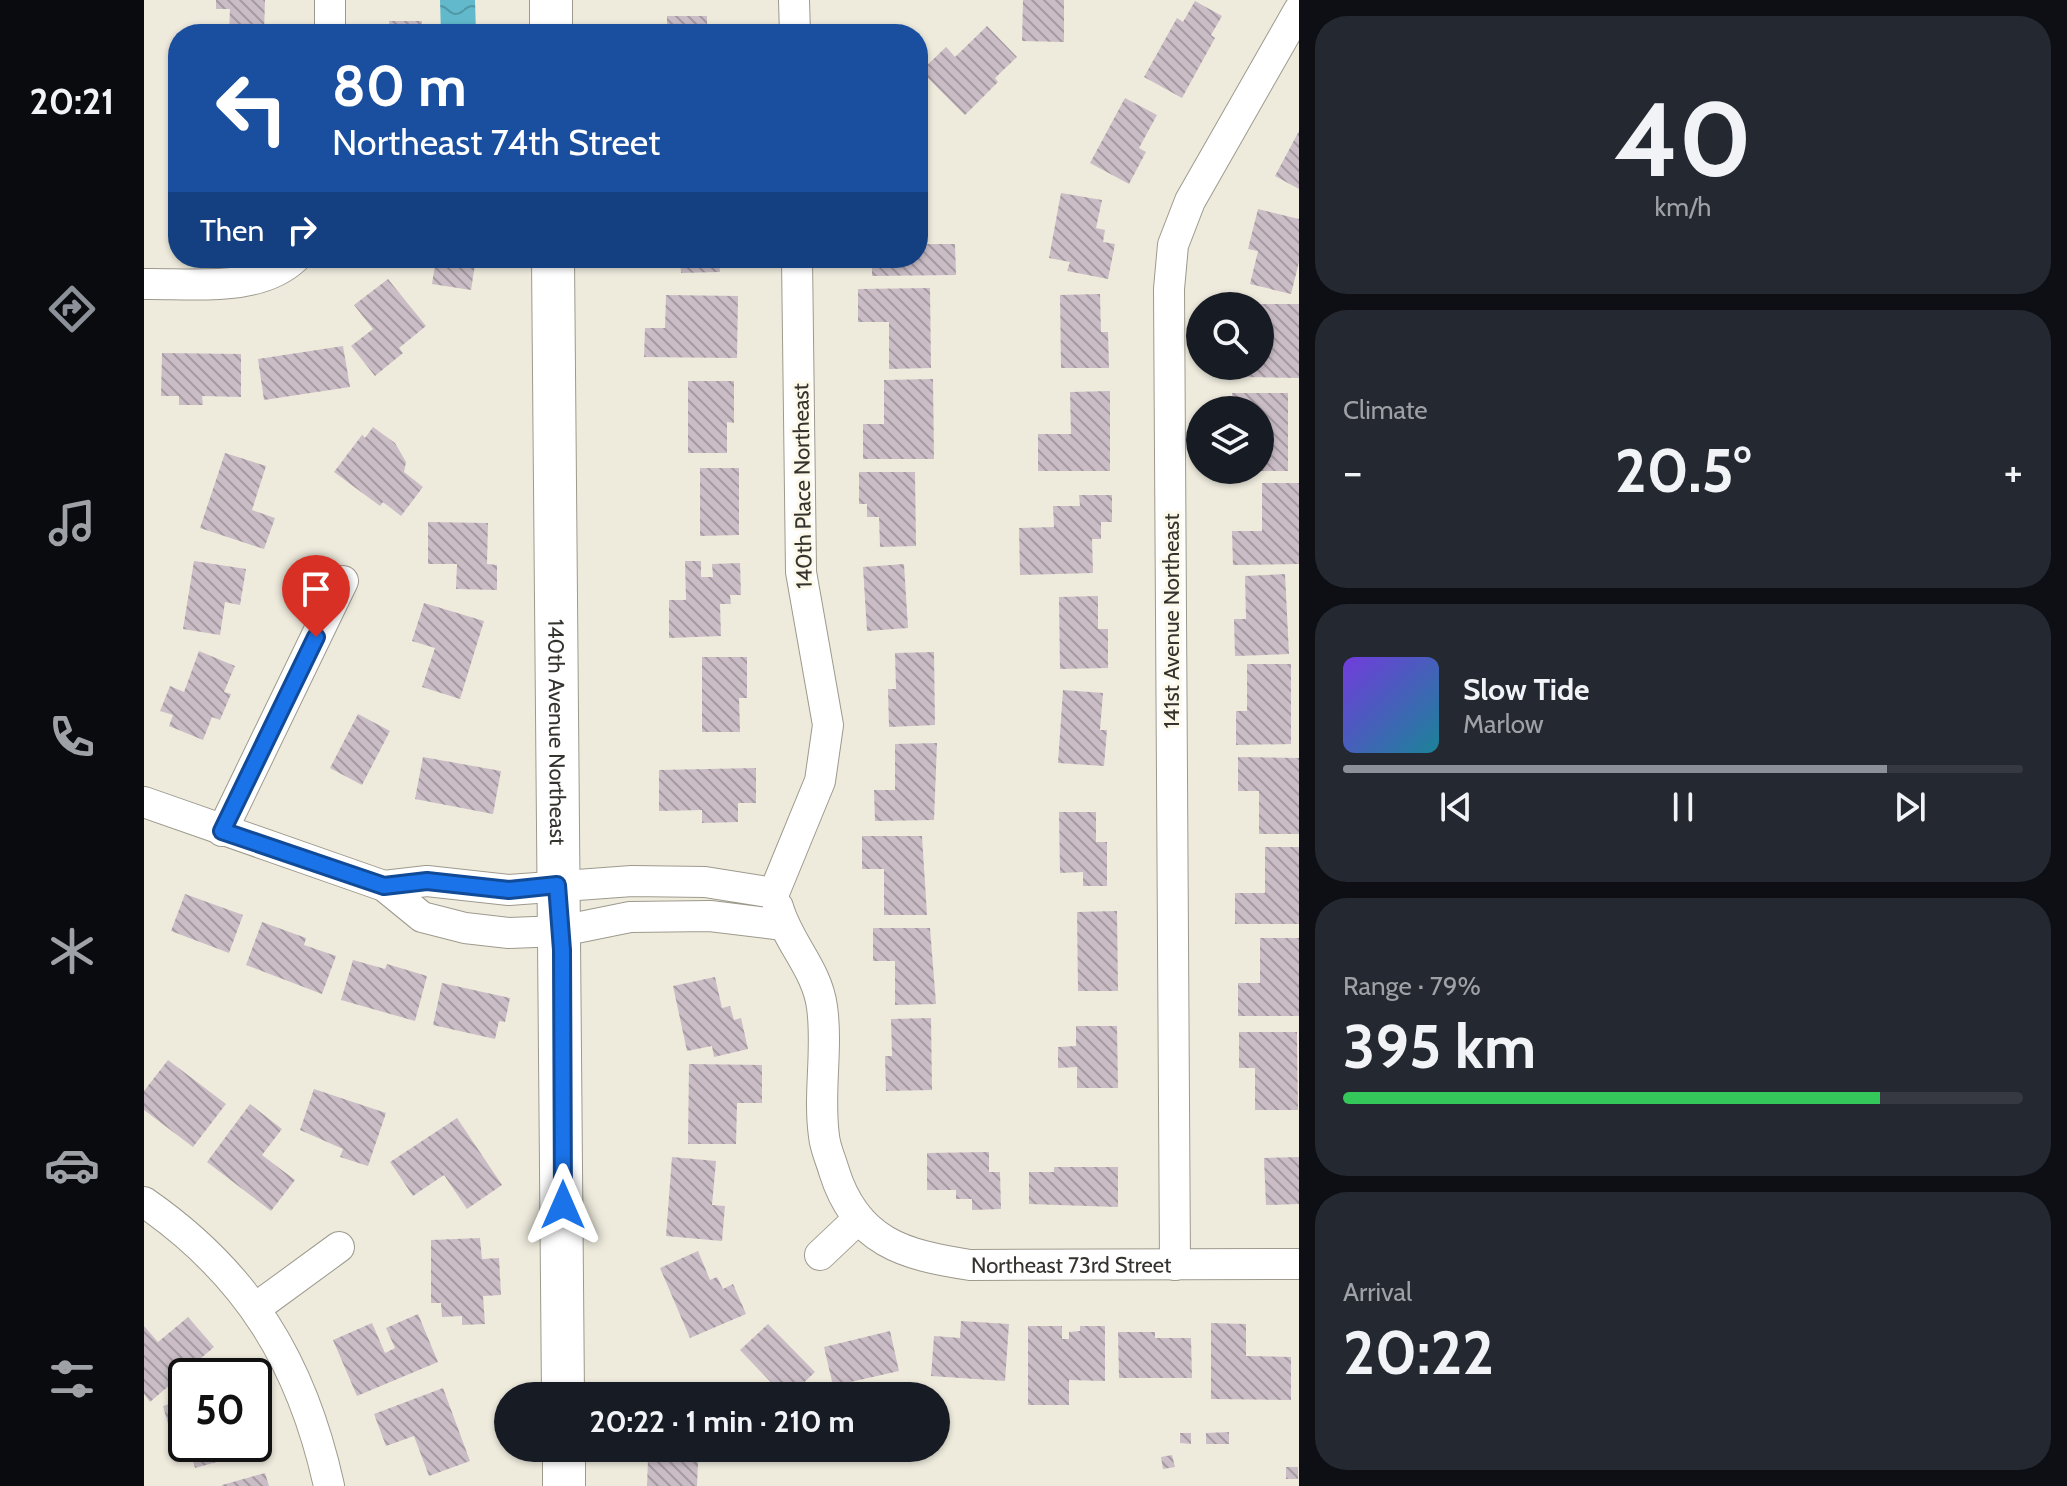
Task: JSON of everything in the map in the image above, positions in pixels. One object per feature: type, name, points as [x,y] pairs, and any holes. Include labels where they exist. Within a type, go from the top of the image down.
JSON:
[{"type":"main road","points":[[551,0],[551,24]]},
{"type":"main road","name":"140th Avenue Northeast","points":[[553,268],[563,1382]]},
{"type":"main road","points":[[564,1462],[564,1486]]},
{"type":"street","points":[[330,0],[330,24]]},
{"type":"street","points":[[794,0],[795,24]]},
{"type":"street","name":"141st Avenue Northeast","points":[[1175,1265],[1169,289],[1173,245],[1190,201],[1299,10]]},
{"type":"street","points":[[144,284],[214,283],[265,277],[279,268]]},
{"type":"street","name":"140th Place Northeast","points":[[774,893],[820,781],[828,725],[801,572],[797,268]]},
{"type":"street","points":[[222,831],[343,581]]},
{"type":"street","points":[[144,802],[384,886],[422,917],[465,928],[509,933],[561,931],[630,917],[710,916],[783,925]]},
{"type":"street","points":[[384,886],[427,881],[509,890],[557,885],[705,882],[774,893]]},
{"type":"street","name":"Northeast 73rd Street","points":[[774,893],[783,925],[813,973],[822,1007],[824,1137],[838,1183],[857,1220],[882,1242],[928,1259],[970,1265],[1299,1264]]},
{"type":"street","points":[[144,1202],[179,1226],[257,1307],[291,1366],[318,1436],[329,1486]]},
{"type":"street","points":[[820,1255],[857,1220]]},
{"type":"street","points":[[257,1307],[339,1247]]},
{"type":"water","points":[[440,0],[475,0],[476,24],[441,24]]},
{"type":"building","points":[[216,0],[265,0],[264,24],[229,24],[230,9],[216,9]]},
{"type":"building","points":[[1023,0],[1064,0],[1064,42],[1022,41]]},
{"type":"building","points":[[1195,1],[1222,16],[1211,35],[1215,38],[1182,98],[1144,77],[1177,18],[1183,22]]},
{"type":"building","points":[[667,16],[707,16],[707,24],[667,24]]},
{"type":"building","points":[[389,21],[422,21],[422,24],[389,24]]},
{"type":"building","points":[[987,26],[1017,57],[995,78],[998,82],[965,115],[928,78],[928,64],[946,47],[955,57]]},
{"type":"building","points":[[1125,98],[1157,115],[1139,148],[1146,152],[1129,184],[1090,163]]},
{"type":"building","points":[[1299,131],[1299,189],[1275,176]]},
{"type":"building","points":[[1061,193],[1102,200],[1096,228],[1105,230],[1103,242],[1115,244],[1108,279],[1067,271],[1070,262],[1049,258]]},
{"type":"building","points":[[1258,209],[1299,219],[1299,262],[1291,294],[1250,284],[1258,251],[1248,249]]},
{"type":"building","points":[[928,244],[955,244],[956,275],[872,276],[872,268],[928,268]]},
{"type":"building","points":[[434,268],[474,268],[471,290],[432,284]]},
{"type":"building","points":[[681,268],[720,268],[720,272],[681,273]]},
{"type":"building","points":[[388,279],[426,326],[399,348],[403,353],[375,376],[351,346],[373,329],[354,305]]},
{"type":"building","points":[[930,288],[931,368],[889,369],[889,322],[858,322],[858,289]]},
{"type":"building","points":[[1100,294],[1101,332],[1108,332],[1109,368],[1061,368],[1060,295]]},
{"type":"building","points":[[666,295],[738,296],[737,358],[644,357],[645,328],[665,328]]},
{"type":"building","points":[[1274,304],[1299,304],[1299,378],[1274,378]]},
{"type":"building","points":[[343,346],[350,387],[264,400],[258,359]]},
{"type":"building","points":[[162,353],[241,354],[241,397],[202,396],[203,405],[179,405],[179,396],[161,396]]},
{"type":"building","points":[[933,379],[934,459],[863,459],[863,424],[884,424],[884,380]]},
{"type":"building","points":[[688,381],[734,381],[734,423],[727,422],[727,453],[688,453]]},
{"type":"building","points":[[1110,391],[1110,471],[1038,471],[1038,434],[1071,434],[1070,392]]},
{"type":"building","points":[[1232,393],[1288,393],[1288,471],[1274,471],[1274,396],[1232,396]]},
{"type":"building","points":[[373,427],[395,443],[406,462],[404,472],[423,487],[401,516],[383,502],[380,506],[334,472],[362,435],[365,438]]},
{"type":"building","points":[[225,453],[266,466],[252,510],[275,518],[264,549],[200,528]]},
{"type":"building","points":[[700,468],[739,468],[739,535],[700,536]]},
{"type":"building","points":[[859,472],[915,472],[916,546],[880,547],[879,517],[867,517],[867,504],[859,504]]},
{"type":"building","points":[[1299,483],[1299,564],[1233,565],[1232,531],[1262,531],[1262,484]]},
{"type":"building","points":[[1079,495],[1112,495],[1112,522],[1101,522],[1101,539],[1092,539],[1093,573],[1020,575],[1019,528],[1054,527],[1053,506],[1080,506]]},
{"type":"building","points":[[428,522],[488,523],[487,564],[497,565],[497,590],[456,589],[457,564],[428,564]]},
{"type":"building","points":[[194,561],[246,569],[240,605],[225,602],[220,635],[183,629]]},
{"type":"building","points":[[685,561],[701,561],[701,577],[713,577],[712,564],[740,563],[741,595],[730,595],[731,604],[720,604],[721,636],[669,638],[669,600],[686,600]]},
{"type":"building","points":[[904,564],[908,628],[867,631],[863,567]]},
{"type":"building","points":[[1285,574],[1289,654],[1235,656],[1234,619],[1246,619],[1245,576]]},
{"type":"building","points":[[1098,596],[1098,629],[1108,629],[1108,668],[1060,669],[1059,597]]},
{"type":"building","points":[[424,603],[484,621],[460,699],[422,687],[435,648],[412,641]]},
{"type":"building","points":[[199,651],[235,666],[224,692],[231,694],[220,720],[212,717],[203,740],[169,726],[173,715],[160,711],[170,686],[184,692]]},
{"type":"building","points":[[934,652],[935,725],[889,727],[888,689],[896,689],[895,653]]},
{"type":"building","points":[[702,657],[747,657],[747,698],[739,698],[740,732],[702,732]]},
{"type":"building","points":[[1247,664],[1291,664],[1291,744],[1236,745],[1236,711],[1247,711]]},
{"type":"building","points":[[1063,690],[1103,693],[1100,730],[1107,730],[1104,766],[1058,763]]},
{"type":"building","points":[[358,714],[390,731],[362,785],[330,768]]},
{"type":"building","points":[[937,743],[934,820],[875,821],[874,790],[895,790],[895,744]]},
{"type":"building","points":[[423,757],[501,771],[493,814],[415,799]]},
{"type":"building","points":[[1238,757],[1299,758],[1299,834],[1259,834],[1259,791],[1238,791]]},
{"type":"building","points":[[756,768],[756,803],[738,803],[738,822],[702,823],[702,810],[659,811],[659,770]]},
{"type":"building","points":[[1059,812],[1096,812],[1096,842],[1107,842],[1107,886],[1083,886],[1083,872],[1060,873]]},
{"type":"building","points":[[862,836],[922,836],[927,915],[884,915],[884,869],[862,869]]},
{"type":"building","points":[[1265,847],[1299,847],[1299,924],[1235,924],[1235,893],[1265,893]]},
{"type":"building","points":[[185,894],[243,915],[229,953],[171,931]]},
{"type":"building","points":[[1117,911],[1118,991],[1078,991],[1077,912]]},
{"type":"building","points":[[262,922],[306,938],[304,945],[336,956],[322,994],[246,965]]},
{"type":"building","points":[[873,928],[930,928],[936,1004],[895,1005],[895,961],[873,961]]},
{"type":"building","points":[[1260,938],[1299,938],[1299,1016],[1238,1016],[1238,983],[1260,983]]},
{"type":"building","points":[[353,960],[385,969],[387,964],[427,976],[415,1021],[341,1000]]},
{"type":"building","points":[[715,977],[722,1008],[730,1006],[734,1020],[741,1018],[748,1049],[714,1057],[712,1046],[687,1051],[673,986]]},
{"type":"building","points":[[442,983],[510,998],[505,1022],[499,1021],[495,1039],[433,1025]]},
{"type":"building","points":[[931,1018],[932,1090],[886,1091],[885,1056],[892,1056],[891,1019]]},
{"type":"building","points":[[1076,1026],[1117,1026],[1118,1088],[1077,1088],[1077,1067],[1058,1068],[1058,1047],[1076,1046]]},
{"type":"building","points":[[1239,1032],[1297,1032],[1298,1110],[1255,1110],[1255,1068],[1239,1068]]},
{"type":"building","points":[[168,1060],[226,1104],[193,1147],[144,1110],[144,1091]]},
{"type":"building","points":[[689,1064],[762,1065],[762,1103],[737,1103],[736,1144],[688,1144]]},
{"type":"building","points":[[314,1089],[386,1113],[368,1166],[340,1157],[343,1149],[300,1130]]},
{"type":"building","points":[[250,1104],[282,1129],[262,1155],[295,1180],[271,1211],[207,1162]]},
{"type":"building","points":[[457,1118],[502,1185],[467,1209],[444,1175],[413,1196],[390,1162]]},
{"type":"building","points":[[989,1152],[989,1172],[1000,1172],[1001,1209],[972,1210],[972,1199],[956,1199],[956,1190],[927,1190],[927,1153]]},
{"type":"building","points":[[672,1157],[716,1161],[712,1205],[725,1206],[722,1241],[666,1236]]},
{"type":"building","points":[[1299,1157],[1299,1204],[1266,1205],[1264,1158]]},
{"type":"building","points":[[1054,1167],[1118,1167],[1118,1207],[1029,1204],[1029,1172],[1054,1172]]},
{"type":"building","points":[[480,1238],[482,1259],[499,1258],[501,1295],[483,1296],[485,1324],[462,1325],[462,1316],[442,1317],[441,1303],[431,1303],[431,1240]]},
{"type":"building","points":[[698,1251],[710,1280],[717,1277],[723,1289],[733,1284],[746,1314],[690,1338],[660,1268]]},
{"type":"building","points":[[418,1314],[438,1362],[357,1396],[333,1340],[372,1323],[385,1353],[395,1348],[386,1328]]},
{"type":"building","points":[[188,1317],[214,1347],[201,1358],[168,1358],[168,1387],[150,1402],[144,1394],[144,1326],[158,1342]]},
{"type":"building","points":[[961,1321],[1009,1324],[1005,1381],[931,1376],[934,1336],[960,1338]]},
{"type":"building","points":[[1211,1323],[1246,1324],[1246,1356],[1291,1357],[1291,1400],[1211,1399]]},
{"type":"building","points":[[768,1324],[815,1372],[805,1382],[771,1382],[740,1350]]},
{"type":"building","points":[[1028,1326],[1062,1326],[1062,1339],[1069,1339],[1069,1332],[1080,1331],[1080,1326],[1105,1326],[1105,1381],[1069,1380],[1069,1405],[1028,1405]]},
{"type":"building","points":[[890,1331],[899,1371],[851,1382],[832,1382],[824,1347]]},
{"type":"building","points":[[1118,1332],[1155,1332],[1155,1338],[1191,1338],[1192,1378],[1119,1378]]},
{"type":"building","points":[[443,1388],[470,1461],[429,1476],[414,1436],[386,1446],[374,1414]]},
{"type":"building","points":[[168,1404],[168,1424],[163,1406]]},
{"type":"building","points":[[1229,1432],[1229,1444],[1206,1444],[1206,1433]]},
{"type":"building","points":[[1180,1433],[1191,1433],[1191,1444],[1180,1443]]},
{"type":"building","points":[[1172,1455],[1175,1467],[1163,1469],[1161,1457]]},
{"type":"building","points":[[193,1462],[217,1462],[195,1468]]},
{"type":"building","points":[[648,1462],[698,1462],[697,1486],[647,1486]]},
{"type":"building","points":[[1286,1467],[1298,1467],[1298,1479],[1286,1479]]},
{"type":"building","points":[[265,1473],[269,1486],[222,1486],[222,1485]]},
{"type":"route","points":[[316,637],[222,831],[384,886],[427,881],[509,890],[557,885],[562,950],[563,1205]]}]
